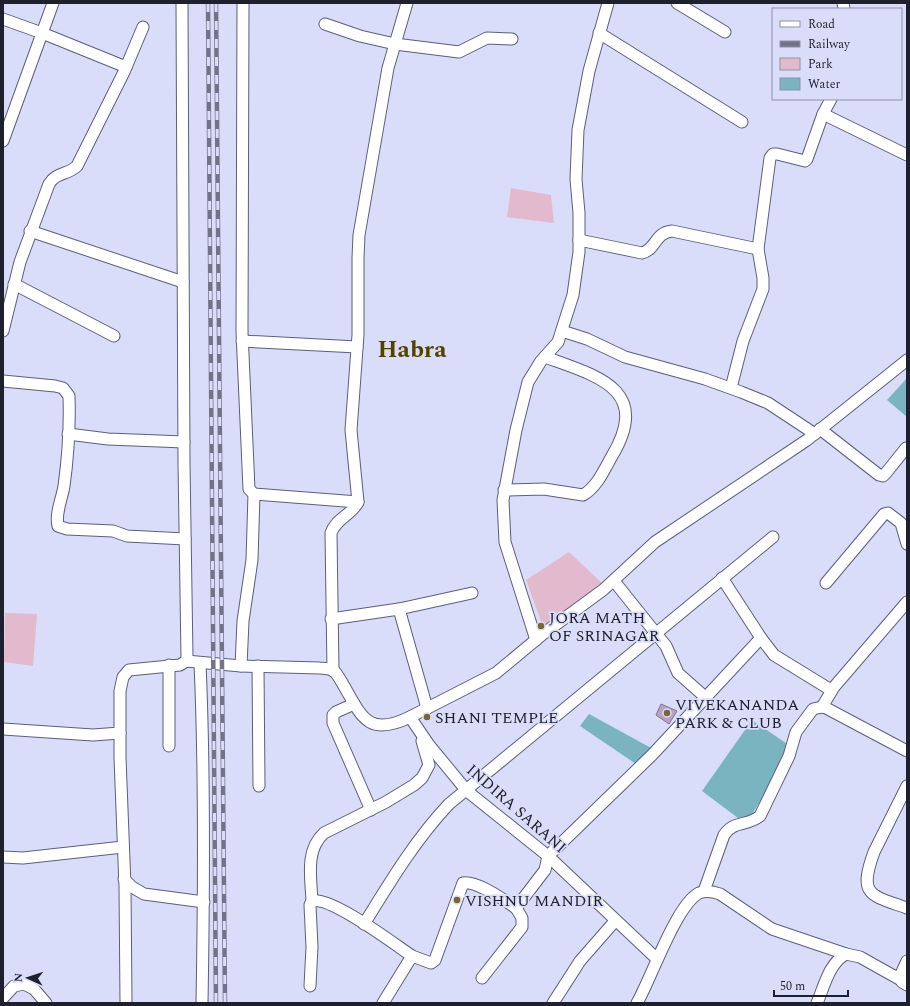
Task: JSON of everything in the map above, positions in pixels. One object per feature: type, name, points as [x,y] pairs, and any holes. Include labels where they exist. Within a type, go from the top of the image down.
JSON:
[{"type":"street","points":[[3,140],[53,3]]},
{"type":"street","points":[[182,3],[186,662]]},
{"type":"street","points":[[243,3],[242,341],[249,489],[254,494],[358,502]]},
{"type":"street","points":[[407,3],[388,68],[359,235],[357,347],[351,430],[358,502],[356,508],[337,522],[332,533],[331,619],[333,670],[340,679],[362,717],[369,722],[386,726],[412,721],[427,708],[496,673],[536,640],[614,581],[654,542],[818,432],[907,360]]},
{"type":"street","points":[[536,640],[505,542],[504,490],[524,394],[533,372],[558,342],[573,296],[579,240],[576,179],[578,130],[589,71],[608,3]]},
{"type":"street","points":[[676,3],[725,32]]},
{"type":"street","points":[[3,19],[42,33],[126,68]]},
{"type":"street","points":[[325,24],[360,36],[395,44],[459,52],[487,38],[512,39]]},
{"type":"street","points":[[3,332],[14,284],[30,231],[49,184],[53,177],[61,173],[72,171],[77,166],[126,68],[143,27]]},
{"type":"street","points":[[599,32],[742,122]]},
{"type":"street","points":[[731,388],[743,341],[763,289],[763,278],[758,249],[770,158],[773,154],[777,154],[805,161],[809,155],[823,114],[830,100]]},
{"type":"street","points":[[823,114],[907,154]]},
{"type":"street","points":[[30,231],[183,282]]},
{"type":"street","points":[[579,240],[642,253],[648,251],[660,234],[672,231],[758,249]]},
{"type":"street","points":[[14,284],[114,336]]},
{"type":"street","points":[[562,331],[588,339],[625,357],[731,388],[768,403],[818,432],[879,475],[883,476],[906,448]]},
{"type":"street","points":[[242,341],[357,347]]},
{"type":"street","points":[[504,490],[544,489],[583,495],[595,485],[621,442],[624,434],[625,408],[620,395],[609,385],[593,375],[545,357]]},
{"type":"street","points":[[3,381],[54,386],[66,390],[69,396],[64,487],[57,516],[58,526],[67,529],[113,531],[127,536],[185,539]]},
{"type":"street","points":[[68,434],[108,439],[184,442]]},
{"type":"street","points":[[241,666],[243,621],[252,560],[254,494]]},
{"type":"street","points":[[826,583],[884,514],[888,513],[901,523],[907,544]]},
{"type":"street","points":[[364,924],[404,861],[432,822],[449,804],[467,791],[518,746],[773,537]]},
{"type":"street","points":[[722,578],[761,638],[781,661],[831,690]]},
{"type":"street","points":[[614,581],[672,655],[678,673],[704,696]]},
{"type":"street","points":[[331,619],[399,609],[472,593]]},
{"type":"street","points":[[822,707],[831,690],[907,602]]},
{"type":"street","points":[[399,609],[427,708]]},
{"type":"street","points":[[516,908],[544,870],[548,856],[652,755],[704,696],[761,638]]},
{"type":"street","points":[[126,1003],[120,692],[123,677],[126,672],[136,668],[180,665],[186,662],[241,666],[320,668],[333,670]]},
{"type":"street","points":[[200,662],[204,747],[204,902],[202,1003]]},
{"type":"street","points":[[169,665],[170,746]]},
{"type":"street","points":[[258,666],[259,786]]},
{"type":"street","points":[[354,704],[336,712],[333,715],[333,723],[371,810]]},
{"type":"street","points":[[704,891],[724,835],[728,828],[733,825],[753,821],[760,816],[789,756],[796,732],[814,709],[822,707],[907,751]]},
{"type":"street","points":[[310,986],[312,947],[310,905],[312,901],[312,852],[316,840],[324,833],[371,810],[414,785],[422,778],[429,765],[412,721]]},
{"type":"street","name":"INDIRA SARANI","points":[[412,721],[429,745],[467,791],[548,856],[657,959]]},
{"type":"street","points":[[3,729],[93,735],[120,733]]},
{"type":"street","points":[[907,786],[874,852],[867,886],[875,897],[907,908]]},
{"type":"street","points":[[3,857],[23,858],[123,847]]},
{"type":"street","points":[[124,879],[132,887],[144,894],[204,902]]},
{"type":"street","points":[[312,901],[317,900],[325,902],[364,924],[412,956],[427,963],[432,963],[435,960],[463,883],[469,882],[492,893],[516,908],[522,918],[522,927],[482,978]]},
{"type":"street","points":[[637,1003],[657,959],[682,912],[692,899],[704,891],[712,891],[720,894],[772,929],[846,954],[860,957],[904,982]]},
{"type":"street","points":[[552,1003],[580,961],[616,921]]},
{"type":"street","points":[[817,1003],[834,964],[839,958],[846,954]]},
{"type":"street","points":[[383,1003],[412,956]]},
{"type":"street","points":[[904,982],[902,971],[907,962]]},
{"type":"street","points":[[3,998],[14,986],[24,984],[34,989],[46,1003]]},
{"type":"green space","points":[[511,188],[551,195],[554,223],[507,217]]},
{"type":"green space","points":[[569,552],[605,586],[543,627],[526,580]]},
{"type":"green space","points":[[5,613],[37,614],[33,666],[4,662]]},
{"type":"water","points":[[907,378],[907,417],[887,400]]},
{"type":"water","points":[[589,714],[653,749],[636,764],[580,726]]},
{"type":"water","points":[[752,720],[793,748],[746,824],[702,791]]},
{"type":"building","name":"VIVEKANANDA PARK & CLUB","points":[[661,704],[677,711],[669,724],[656,715]]},
{"type":"railway","points":[[208,3],[216,1003]]},
{"type":"railway","points":[[216,3],[225,1003]]},
{"type":"place","name":"JORA MATH OF SRINAGAR","points":[[541,626]]},
{"type":"place","name":"VIVEKANANDA PARK & CLUB","points":[[667,713]]},
{"type":"place","name":"SHANI TEMPLE","points":[[427,717]]},
{"type":"place","name":"VISHNU MANDIR","points":[[457,900]]},
{"type":"district","name":"Habra","points":[[412,349]]}]
